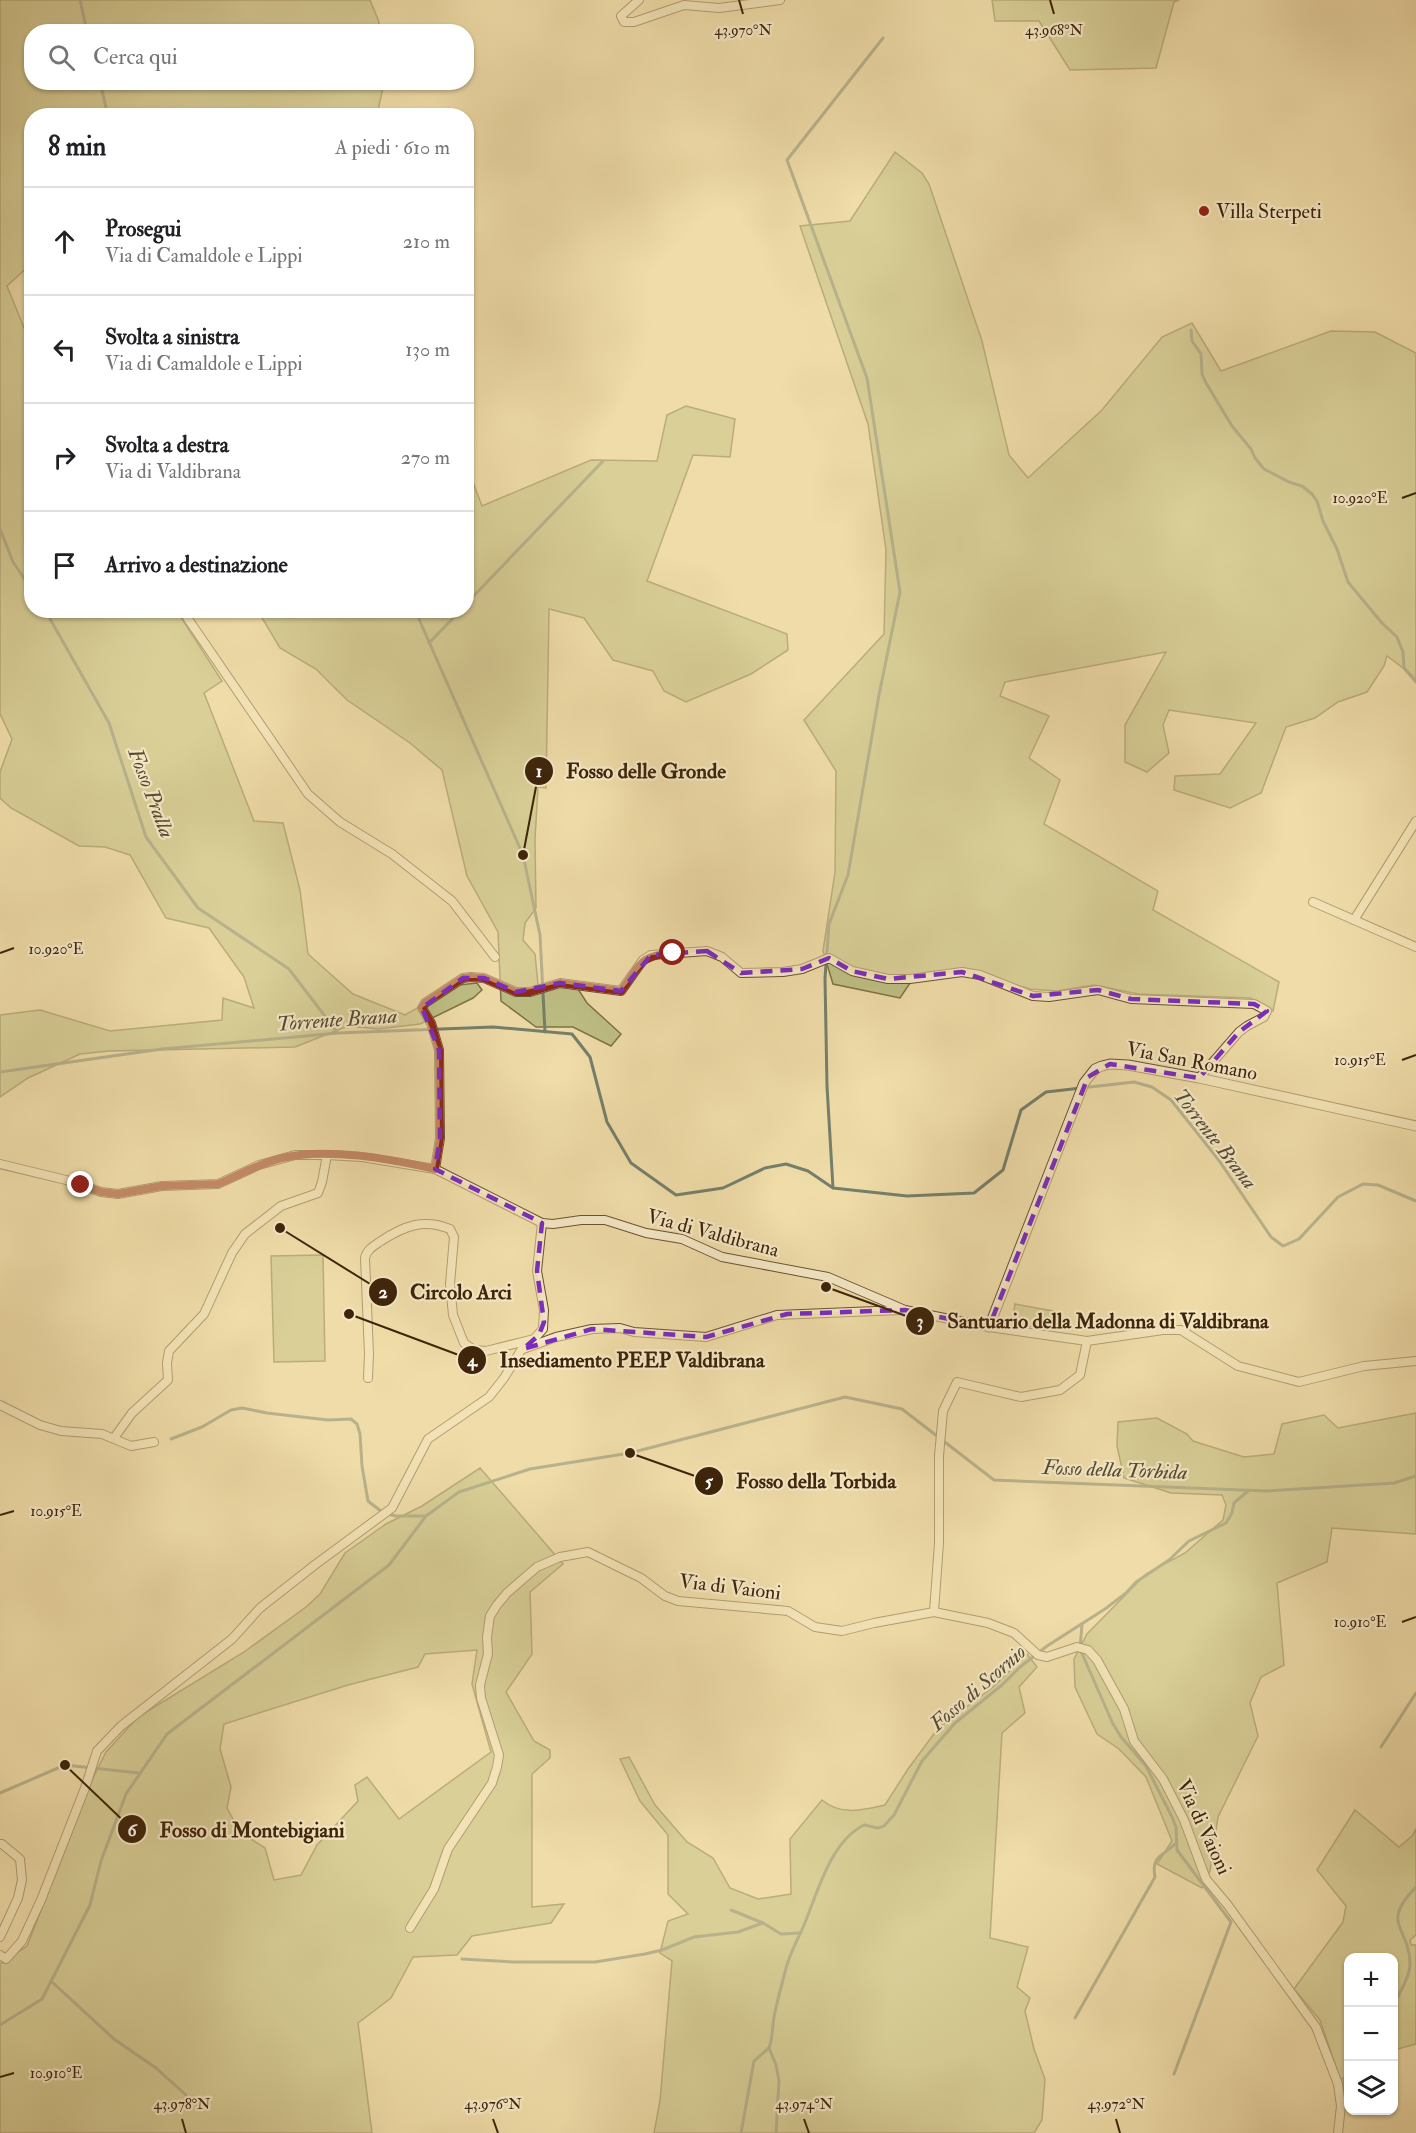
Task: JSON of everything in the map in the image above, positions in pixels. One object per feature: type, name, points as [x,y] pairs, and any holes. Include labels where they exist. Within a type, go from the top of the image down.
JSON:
[{"type":"street","points":[[639,0],[621,16],[624,22],[634,22],[684,5],[718,8],[780,0]]},
{"type":"street","points":[[187,618],[308,794],[340,822],[392,854],[452,901],[495,957]]},
{"type":"street","points":[[1354,920],[1416,821]]},
{"type":"street","points":[[1313,902],[1416,947]]},
{"type":"street","points":[[435,1169],[440,1138],[439,1050],[431,1023],[422,1008],[425,1003],[463,978],[484,978],[516,992],[530,992],[560,983],[621,991],[643,960],[651,955],[707,951],[722,957],[741,973],[802,969],[829,958],[852,971],[888,979],[962,972],[980,975],[1033,996],[1049,997],[1098,990],[1131,999],[1254,1004],[1267,1011],[1264,1017],[1239,1032],[1199,1078]]},
{"type":"street","name":"Via San Romano","points":[[989,1327],[1084,1083],[1095,1069],[1110,1064],[1135,1066],[1416,1126]]},
{"type":"street","points":[[114,1438],[132,1413],[168,1380],[166,1363],[169,1351],[204,1314],[232,1252],[244,1234],[281,1206],[318,1193],[327,1155]]},
{"type":"street","name":"Via di Valdibrana","points":[[0,1164],[66,1180],[101,1192],[118,1194],[162,1186],[218,1184],[282,1158],[327,1155],[362,1157],[435,1169],[542,1222],[554,1224],[581,1220],[604,1220],[646,1233],[682,1239],[722,1257],[828,1277],[905,1310],[989,1327],[1087,1341],[1163,1330],[1181,1330],[1238,1366],[1299,1382],[1364,1366],[1416,1361]]},
{"type":"street","points":[[0,1955],[6,1959],[22,1941],[62,1848],[97,1751],[121,1726],[232,1639],[260,1608],[392,1508],[428,1439],[489,1397],[525,1345],[539,1335],[544,1322],[537,1271],[542,1222]]},
{"type":"street","name":"Via di Valdibrana","points":[[368,1378],[365,1255],[371,1247],[399,1229],[410,1225],[437,1225],[453,1232],[450,1294],[453,1315],[464,1343],[469,1348],[479,1351],[525,1345],[592,1329],[620,1328],[634,1332],[706,1337],[777,1315],[905,1310]]},
{"type":"street","points":[[934,1612],[939,1543],[939,1456],[943,1411],[957,1382],[1021,1397],[1060,1390],[1080,1375],[1087,1341]]},
{"type":"street","points":[[0,1405],[40,1425],[61,1431],[102,1434],[130,1446],[154,1442]]},
{"type":"street","name":"Via di Vaioni","points":[[410,1928],[434,1889],[448,1849],[492,1783],[499,1755],[481,1698],[480,1685],[488,1654],[487,1637],[490,1616],[507,1593],[537,1567],[560,1557],[588,1552],[641,1578],[665,1596],[678,1601],[788,1611],[816,1627],[843,1631],[934,1612],[988,1623],[1014,1633],[1038,1655],[1047,1657],[1077,1647],[1088,1650],[1096,1660],[1124,1709],[1134,1741],[1163,1779],[1184,1820],[1206,1879],[1316,2027],[1339,2090],[1341,2106],[1338,2133]]},
{"type":"street","points":[[0,1844],[20,1859],[22,1880],[18,1898],[0,1937]]},
{"type":"highlighted area","points":[[707,951],[741,973],[802,969],[829,958],[852,971],[888,979],[962,972],[1033,996],[1098,990],[1131,999],[1254,1004],[1267,1011],[1239,1032],[1199,1078],[1110,1064],[1088,1077],[989,1327],[905,1310],[787,1314],[706,1337],[592,1329],[523,1349],[539,1335],[544,1322],[537,1271],[542,1223],[435,1169],[440,1138],[439,1050],[422,1008],[463,978],[484,978],[516,992],[560,983],[621,991],[651,955]]},
{"type":"green space","points":[[0,0],[370,0],[379,24],[24,24],[24,90],[382,90],[379,108],[24,108],[24,270],[7,286],[24,328],[24,618],[182,618],[222,681],[204,693],[254,821],[283,823],[300,890],[308,954],[353,994],[405,1015],[459,985],[477,983],[482,990],[473,998],[420,1024],[378,1029],[348,1026],[295,1047],[109,1051],[80,1054],[28,1078],[0,1097],[0,1015],[40,1010],[110,1031],[222,1020],[223,998],[254,1008],[244,977],[209,928],[166,918],[130,855],[105,847],[79,846],[11,808],[0,798],[0,772],[12,739],[0,714]]},
{"type":"green space","points":[[992,0],[1179,0],[1174,2],[1156,68],[1070,70],[1039,21],[995,21]]},
{"type":"green space","points":[[895,152],[922,173],[929,184],[982,341],[1009,455],[1028,478],[1102,410],[1162,337],[1192,323],[1221,371],[1331,331],[1375,332],[1416,353],[1416,681],[1411,674],[1387,656],[1384,666],[1367,692],[1338,702],[1315,718],[1286,727],[1261,793],[1230,808],[1174,790],[1175,776],[1220,774],[1256,723],[1169,710],[1163,725],[1169,753],[1147,772],[1125,762],[1125,725],[1166,652],[1005,682],[1000,696],[1049,716],[1029,758],[1060,780],[1044,824],[1158,891],[1153,910],[1279,982],[1273,1011],[1250,998],[1138,994],[1094,985],[1057,991],[1030,989],[966,970],[923,974],[910,983],[900,998],[833,984],[823,951],[835,872],[836,771],[804,720],[884,634],[886,550],[868,424],[800,226],[850,221]]},
{"type":"green space","points":[[686,406],[735,419],[730,457],[693,455],[647,581],[787,634],[788,650],[751,674],[686,702],[664,691],[653,671],[613,660],[584,618],[549,609],[546,788],[538,787],[535,839],[536,908],[525,923],[523,940],[535,954],[538,985],[578,989],[587,1003],[621,1034],[611,1046],[573,1027],[536,1027],[501,1001],[498,932],[467,876],[442,770],[410,743],[347,700],[316,669],[280,648],[262,618],[474,618],[474,485],[482,506],[591,460],[657,461],[667,415]]},
{"type":"green space","points":[[323,1255],[325,1361],[274,1362],[271,1256]]},
{"type":"green space","points":[[1015,1304],[1053,1311],[1054,1319],[1057,1319],[1057,1330],[1012,1324]]},
{"type":"green space","points":[[1416,1413],[1416,1534],[1332,1528],[1327,1562],[1277,1583],[1284,1665],[1261,1677],[1250,1703],[1258,1736],[1218,1817],[1210,1871],[1202,1888],[1157,1864],[1172,1841],[1146,1777],[1119,1749],[1097,1734],[1075,1687],[1074,1659],[1087,1634],[1146,1574],[1185,1553],[1223,1520],[1226,1505],[1222,1495],[1171,1493],[1124,1478],[1117,1446],[1118,1422],[1157,1418],[1187,1434],[1193,1441],[1244,1457],[1274,1454],[1282,1424],[1324,1415],[1338,1428]]},
{"type":"green space","points":[[480,1468],[563,1564],[530,1592],[532,1654],[506,1692],[534,1741],[550,1750],[550,1758],[532,1774],[532,1907],[564,1904],[551,1923],[472,1936],[457,1955],[413,1957],[391,1998],[358,2023],[372,2133],[0,2133],[0,1964],[27,1946],[93,1778],[106,1752],[138,1717],[244,1652],[306,1607],[320,1594],[345,1553],[386,1524],[422,1506]],"holes":[[[477,1650],[472,1684],[491,1752],[399,1819],[367,1777],[355,1785],[358,1801],[317,1845],[301,1875],[274,1880],[265,1848],[240,1832],[227,1808],[231,1787],[220,1749],[224,1724],[348,1685],[418,1667],[425,1654]]]},
{"type":"green space","points":[[1027,1654],[1037,1667],[1019,1687],[1025,1713],[1002,1733],[990,1938],[1028,1947],[1017,1987],[1030,1998],[1025,2011],[1034,2049],[1045,2079],[1042,2120],[1034,2133],[654,2133],[660,2101],[672,1961],[660,1953],[668,1921],[688,1914],[668,1894],[668,1835],[640,1801],[620,1759],[629,1757],[655,1805],[687,1842],[713,1858],[730,1888],[758,1899],[791,1894],[790,1839],[822,1800],[844,1810],[860,1810],[885,1805],[939,1727],[992,1688]]},
{"type":"green space","points":[[1355,1810],[1399,1847],[1412,1836],[1416,1829],[1416,1935],[1410,1940],[1411,1945],[1416,1945],[1416,2044],[1398,2049],[1398,1953],[1344,1953],[1344,2078],[1340,2079],[1320,2020],[1294,1989],[1343,1922],[1346,1906],[1317,1870]]},
{"type":"waterway","points":[[80,0],[85,24]]},
{"type":"waterway","points":[[833,1188],[827,1086],[825,978],[829,924],[848,875],[879,695],[900,592],[867,378],[787,160],[883,38]]},
{"type":"waterway","points":[[102,90],[106,108]]},
{"type":"waterway","points":[[1191,330],[1192,341],[1201,354],[1202,374],[1232,426],[1264,469],[1302,486],[1312,494],[1337,549],[1348,582],[1382,623],[1397,637],[1403,652],[1404,668],[1416,682]]},
{"type":"waterway","points":[[474,596],[603,461]]},
{"type":"waterway","name":"Fosso Pralla","points":[[0,529],[13,562],[24,578]]},
{"type":"waterway","name":"Fosso Pralla","points":[[50,618],[109,723],[146,837],[198,908],[289,969],[337,1032]]},
{"type":"waterway","points":[[419,618],[523,855],[540,935],[545,1032]]},
{"type":"waterway","points":[[429,643],[453,618]]},
{"type":"waterway","name":"Torrente Brana","points":[[0,1072],[162,1049],[338,1033],[493,1027],[572,1034],[590,1057],[607,1122],[631,1163],[676,1195],[723,1188],[765,1168],[786,1164],[808,1171],[833,1188],[907,1196],[974,1193],[1003,1170],[1021,1110],[1046,1092],[1134,1082],[1152,1087],[1171,1100],[1218,1159],[1271,1237],[1283,1246],[1299,1239],[1338,1197],[1363,1184],[1378,1185],[1416,1201]]},
{"type":"waterway","name":"Fosso della Torbida","points":[[0,2025],[42,1999],[90,1905],[101,1861],[126,1794],[167,1734],[389,1565],[426,1516],[459,1492],[530,1469],[630,1453],[845,1397],[902,1409],[994,1480],[1267,1491],[1394,1483],[1416,1476]]},
{"type":"waterway","points":[[171,1439],[202,1427],[231,1410],[242,1408],[328,1420],[351,1419],[357,1424],[360,1434],[362,1466],[368,1501],[382,1512]]},
{"type":"waterway","name":"Fosso di Scornio","points":[[776,2133],[779,2081],[769,2048],[773,2021],[790,1957],[826,1869],[842,1843],[864,1825],[878,1828],[884,1826],[894,1815],[922,1761],[955,1723],[1002,1685],[1020,1667],[1047,1646],[1105,1609],[1136,1582],[1169,1560],[1189,1541],[1226,1523],[1232,1513],[1234,1503],[1248,1491]]},
{"type":"waterway","points":[[388,1514],[426,1516]]},
{"type":"waterway","points":[[1082,1624],[1080,1649],[1113,1724],[1146,1766],[1172,1817],[1176,1827],[1177,1850],[1231,1922],[1174,2074]]},
{"type":"waterway","points":[[1381,1747],[1416,1693]]},
{"type":"waterway","points":[[0,1793],[65,1765],[139,1773]]},
{"type":"waterway","points":[[1075,2018],[1155,1877],[1156,1861],[1175,1844]]},
{"type":"waterway","points":[[1398,1996],[1410,1968],[1409,1952],[1399,1925],[1399,1909],[1416,1887]]},
{"type":"waterway","points":[[731,1910],[763,1923],[781,1934],[801,1933]]},
{"type":"waterway","points":[[462,1959],[514,1962],[595,1962],[645,1954],[694,1937],[738,1932],[763,1923]]},
{"type":"waterway","points":[[51,1981],[114,2039],[156,2068],[186,2095]]},
{"type":"waterway","points":[[741,2133],[754,2061],[769,2048]]},
{"type":"place","name":"Villa Sterpeti","points":[[1204,211]]},
{"type":"place","name":"Fosso delle Gronde","points":[[523,855]]},
{"type":"place","name":"Circolo Arci","points":[[280,1228]]},
{"type":"place","name":"Santuario della Madonna di Valdibrana","points":[[826,1287]]},
{"type":"place","name":"Insediamento PEEP Valdibrana","points":[[349,1314]]},
{"type":"place","name":"Fosso della Torbida","points":[[630,1453]]},
{"type":"place","name":"Fosso di Montebigiani","points":[[65,1765]]},
{"type":"route","points":[[81,1185],[109,1194],[118,1194],[172,1185],[218,1184],[271,1161],[295,1155],[362,1157],[435,1169],[440,1138],[439,1050],[431,1023],[422,1008],[425,1003],[463,978],[471,977],[484,978],[516,992],[530,992],[560,983],[582,984],[621,991],[643,960],[651,955],[673,953]]}]
